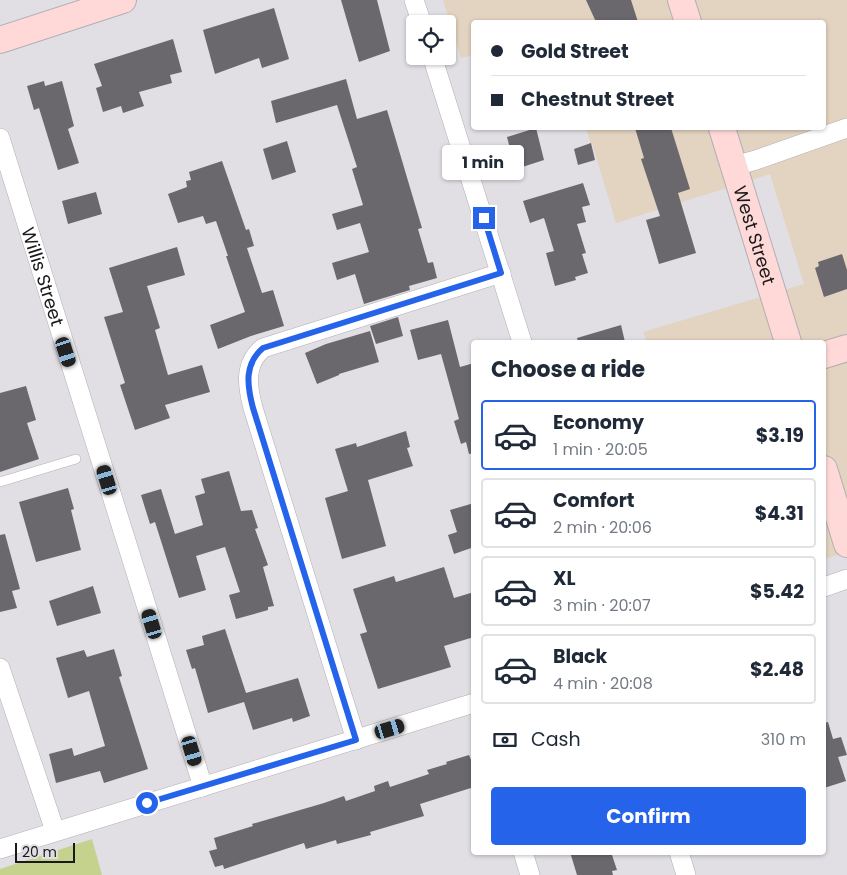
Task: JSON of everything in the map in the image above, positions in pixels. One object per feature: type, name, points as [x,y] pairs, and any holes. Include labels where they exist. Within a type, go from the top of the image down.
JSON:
[{"type":"street","points":[[0,40],[123,0]]},
{"type":"street","points":[[414,0],[419,15]]},
{"type":"street","points":[[681,0],[687,20]]},
{"type":"street","points":[[435,65],[521,340]]},
{"type":"street","points":[[734,166],[847,128]]},
{"type":"street","name":"West Street","points":[[723,130],[787,340]]},
{"type":"street","name":"Willis Street","points":[[0,138],[203,787]]},
{"type":"street","points":[[356,740],[253,408],[249,391],[249,372],[252,359],[263,348],[501,273]]},
{"type":"street","points":[[826,355],[847,348]]},
{"type":"street","points":[[826,476],[847,544]]},
{"type":"street","points":[[826,586],[847,579]]},
{"type":"street","points":[[0,668],[55,831]]},
{"type":"street","points":[[0,849],[471,704]]},
{"type":"street","points":[[524,855],[530,875]]},
{"type":"street","points":[[680,855],[686,875]]},
{"type":"lane","points":[[0,482],[76,460]]},
{"type":"shaded area","points":[[443,0],[847,0],[847,552],[826,558],[826,340],[646,340],[643,332],[804,284],[770,174],[616,223],[587,130],[826,130],[826,20],[471,20],[471,56],[461,58],[456,42],[456,15],[448,15]]},
{"type":"green space","points":[[92,839],[102,875],[0,875],[0,869]]},
{"type":"building","points":[[341,0],[377,0],[390,51],[359,62]]},
{"type":"building","points":[[586,0],[631,0],[637,20],[595,20]]},
{"type":"building","points":[[274,8],[289,59],[262,68],[259,58],[215,74],[203,30]]},
{"type":"building","points":[[173,39],[182,72],[170,75],[172,83],[139,92],[144,106],[123,113],[121,106],[103,112],[96,88],[102,86],[94,64]]},
{"type":"building","points":[[346,79],[357,119],[387,110],[422,228],[418,229],[428,263],[433,262],[437,278],[409,286],[410,290],[364,304],[355,274],[337,280],[332,263],[369,252],[360,223],[337,230],[332,214],[363,205],[352,169],[357,167],[337,105],[276,123],[271,101]]},
{"type":"building","points":[[44,81],[45,86],[62,81],[74,126],[68,129],[79,163],[58,170],[39,108],[34,110],[27,86]]},
{"type":"building","points":[[530,130],[536,130],[544,160],[513,170],[505,146],[509,145],[507,137]]},
{"type":"building","points":[[636,130],[672,130],[690,189],[678,193],[696,253],[659,264],[646,220],[660,216],[641,159],[644,158]]},
{"type":"building","points":[[287,141],[296,172],[272,180],[263,149]]},
{"type":"building","points":[[591,143],[595,160],[578,165],[574,149]]},
{"type":"building","points":[[222,161],[246,230],[249,229],[254,246],[247,248],[262,293],[273,290],[284,326],[218,349],[210,325],[245,312],[226,256],[228,256],[216,221],[206,224],[203,216],[178,223],[168,194],[187,187],[186,181],[191,180],[189,172]]},
{"type":"building","points":[[583,183],[590,205],[582,207],[586,222],[577,224],[586,253],[582,254],[588,273],[575,277],[576,280],[555,286],[546,253],[554,251],[544,218],[530,223],[523,201]]},
{"type":"building","points":[[96,192],[102,214],[68,224],[62,201]]},
{"type":"building","points":[[177,247],[185,275],[147,286],[160,328],[155,330],[168,375],[202,365],[210,392],[165,405],[170,418],[135,430],[120,385],[125,383],[104,317],[123,312],[109,268]]},
{"type":"building","points":[[842,254],[847,270],[847,289],[824,297],[815,268],[819,266],[818,262]]},
{"type":"building","points":[[398,317],[403,336],[376,344],[370,326]]},
{"type":"building","points":[[448,320],[460,367],[471,364],[471,454],[469,454],[466,442],[461,444],[454,421],[459,419],[441,354],[418,360],[410,330]]},
{"type":"building","points":[[621,325],[625,340],[578,340],[577,338]]},
{"type":"building","points":[[370,331],[379,362],[339,374],[317,384],[305,353],[326,344]]},
{"type":"building","points":[[26,386],[36,420],[27,423],[39,459],[0,472],[0,393]]},
{"type":"building","points":[[406,431],[410,447],[407,448],[413,466],[368,480],[386,546],[342,559],[325,498],[348,491],[335,449],[356,443],[357,447]]},
{"type":"building","points":[[229,471],[241,511],[252,510],[258,528],[255,529],[268,565],[263,567],[274,606],[268,607],[268,610],[236,619],[229,595],[240,592],[225,547],[196,556],[206,590],[179,598],[155,522],[150,524],[141,495],[161,489],[175,534],[203,525],[195,496],[205,493],[201,479]]},
{"type":"building","points":[[68,488],[74,509],[71,510],[81,550],[36,562],[19,502]]},
{"type":"building","points":[[471,504],[471,548],[454,554],[448,535],[457,532],[450,510]]},
{"type":"building","points":[[5,534],[20,589],[12,591],[17,608],[0,612],[0,535]]},
{"type":"building","points":[[444,567],[454,598],[471,593],[471,638],[444,646],[451,667],[378,689],[360,634],[367,632],[353,589],[394,576],[396,582]]},
{"type":"building","points":[[93,586],[101,613],[57,626],[49,601]]},
{"type":"building","points":[[225,629],[246,693],[298,678],[310,716],[293,722],[292,718],[253,730],[244,702],[208,713],[195,668],[192,669],[186,650],[204,645],[202,636]]},
{"type":"building","points":[[114,649],[122,676],[119,677],[148,769],[104,783],[100,771],[56,783],[49,754],[72,748],[74,756],[105,746],[89,691],[68,698],[56,658],[84,650],[87,657]]},
{"type":"building","points":[[826,722],[828,722],[833,739],[841,737],[847,755],[838,757],[846,781],[826,787]]},
{"type":"building","points":[[469,755],[471,760],[471,788],[420,804],[424,816],[370,832],[371,835],[337,844],[336,840],[306,849],[304,843],[224,869],[223,865],[215,867],[209,851],[217,849],[214,838],[253,826],[252,824],[344,796],[346,801],[375,791],[374,786],[388,781],[390,787],[429,774],[427,770],[447,764],[446,762]]},
{"type":"building","points":[[571,855],[612,855],[617,870],[612,871],[613,875],[577,875]]},
{"type":"route","points":[[147,803],[356,740],[253,408],[249,391],[250,365],[256,353],[263,348],[501,273],[484,218]]}]
